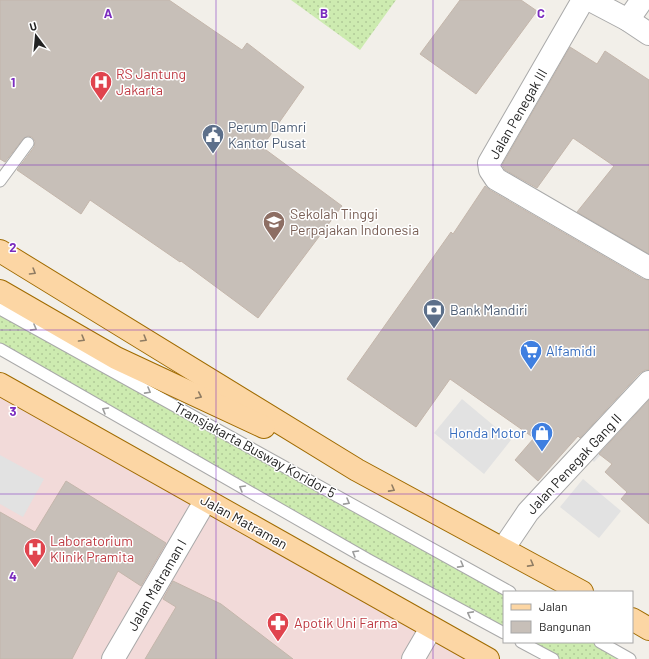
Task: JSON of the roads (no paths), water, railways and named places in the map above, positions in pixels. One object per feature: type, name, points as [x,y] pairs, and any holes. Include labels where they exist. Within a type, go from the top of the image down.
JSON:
[{"type":"main road","points":[[0,251],[357,470],[580,591]]},
{"type":"main road","points":[[0,291],[116,358],[357,470]]},
{"type":"main road","name":"Jalan Matraman","points":[[0,384],[488,659]]},
{"type":"main road","name":"Jalan Matraman","points":[[0,392],[200,510],[471,659]]},
{"type":"main road","points":[[633,620],[649,629]]},
{"type":"street","name":"Jalan Penegak III","points":[[583,0],[489,163],[490,170],[496,179],[649,268]]},
{"type":"street","points":[[590,0],[628,20],[649,34]]},
{"type":"street","points":[[628,20],[642,0]]},
{"type":"street","name":"Jalan Penegak Gang II","points":[[503,549],[528,512],[649,382]]},
{"type":"street","name":"Jalan Matraman I","points":[[113,659],[200,510]]},
{"type":"street","points":[[413,659],[428,635]]},
{"type":"lane","points":[[0,181],[28,143]]},
{"type":"lane","name":"Transjakarta Busway Koridor 5","points":[[0,309],[508,591]]},
{"type":"lane","points":[[0,349],[367,560],[503,632]]},
{"type":"lane","points":[[523,643],[553,659]]},
{"type":"lane","points":[[602,643],[630,659]]},
{"type":"place","name":"RS Jantung Jakarta","points":[[101,102]]},
{"type":"place","name":"Perum Damri Kantor Pusat","points":[[213,154]]},
{"type":"place","name":"Sekolah Tinggi Perpajakan Indonesia","points":[[274,242]]},
{"type":"place","name":"Bank Mandiri","points":[[434,330]]},
{"type":"place","name":"Alfamidi","points":[[531,370]]},
{"type":"place","name":"Honda Motor","points":[[542,452]]},
{"type":"place","name":"Laboratorium Klinik Pramita","points":[[35,568]]},
{"type":"place","name":"Apotik Uni Farma","points":[[278,642]]}]
